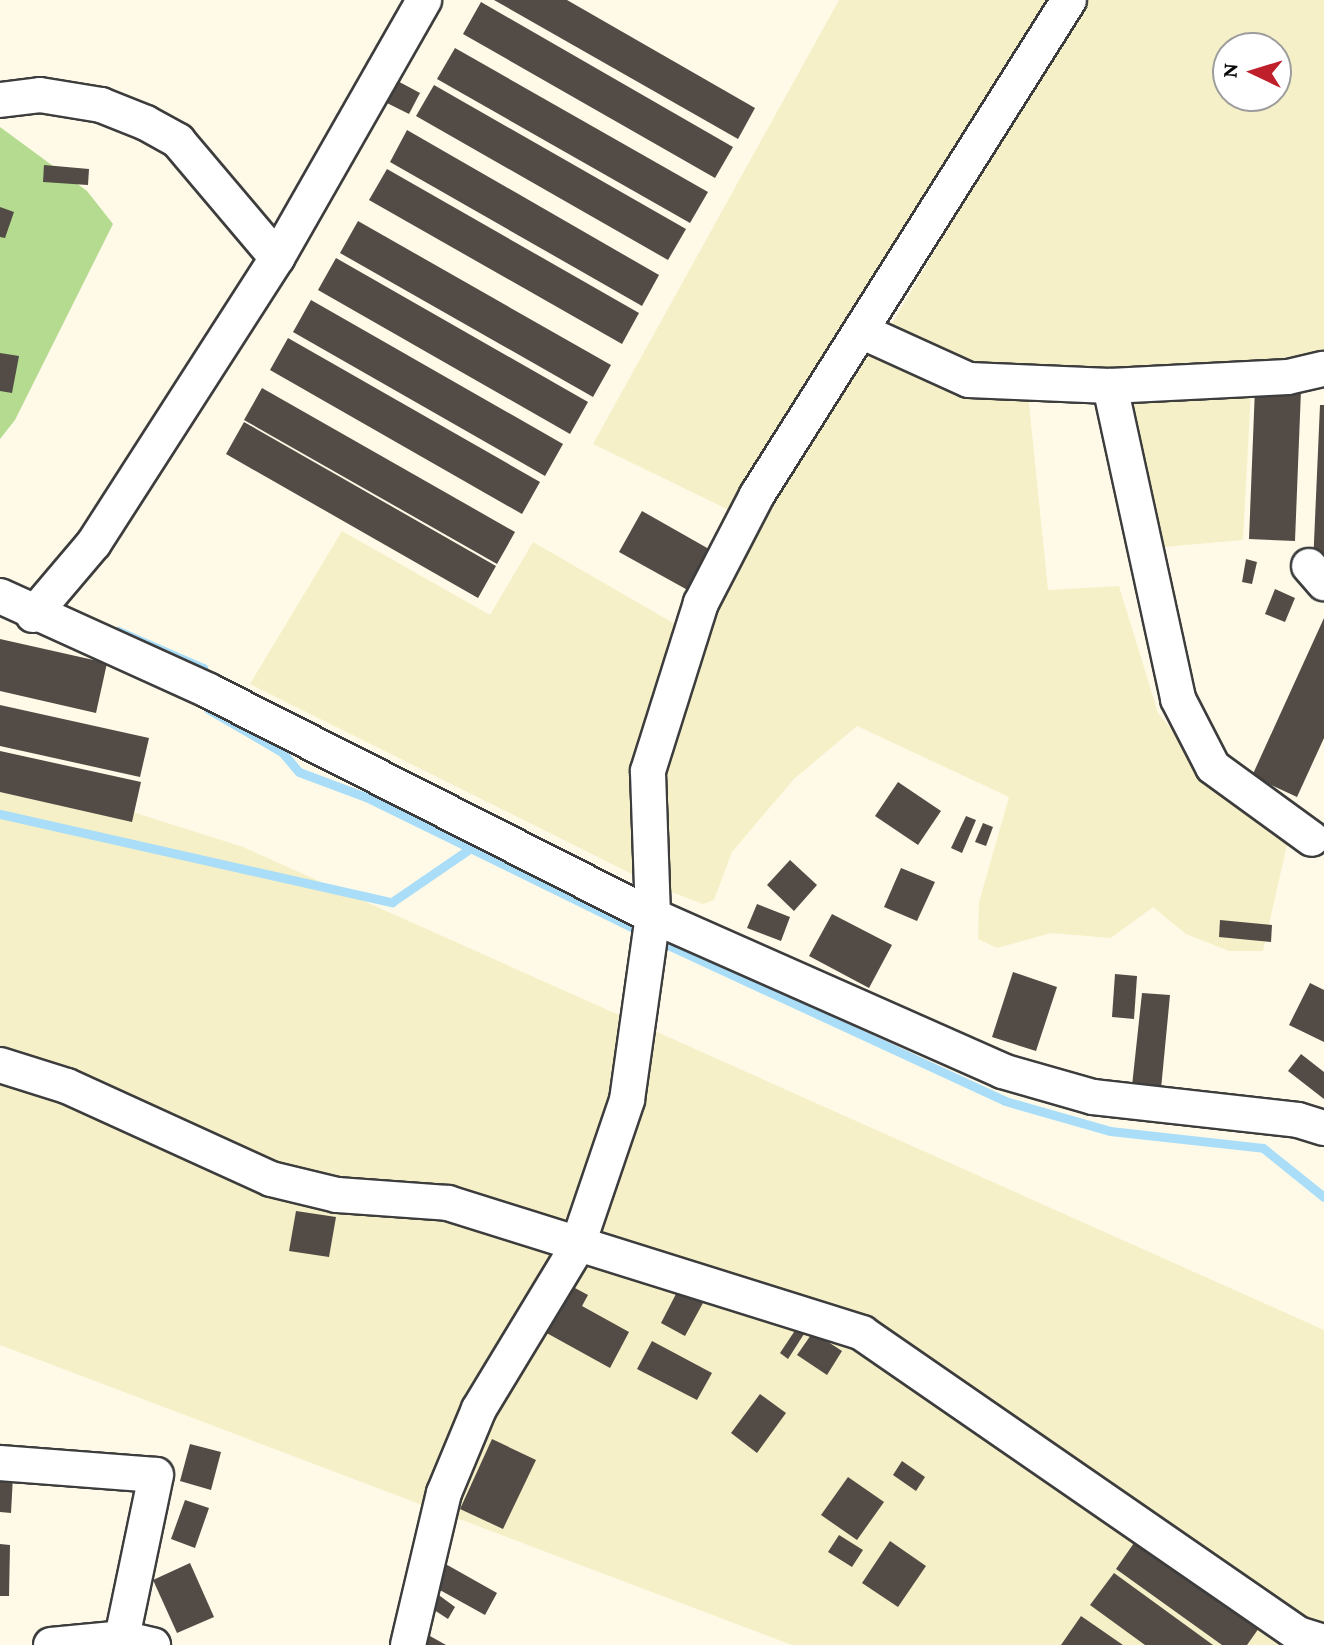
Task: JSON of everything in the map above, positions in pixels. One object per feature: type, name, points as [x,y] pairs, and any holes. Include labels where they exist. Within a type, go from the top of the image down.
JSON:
[{"type":"street","points":[[33,615],[94,543],[277,258],[424,0]]},
{"type":"street","points":[[408,1645],[444,1493],[479,1409],[577,1247],[627,1100],[653,916],[648,771],[701,603],[757,495],[863,332],[1069,0]]},
{"type":"street","points":[[0,100],[40,95],[101,105],[146,123],[178,141],[277,258]]},
{"type":"street","points":[[863,332],[969,380],[1110,386],[1288,377],[1324,369]]},
{"type":"street","points":[[1110,386],[1178,699],[1213,767],[1312,839]]},
{"type":"street","points":[[0,596],[33,615],[209,691],[653,916],[1049,1087],[1324,1128]]},
{"type":"street","points":[[0,1065],[67,1086],[223,1160],[284,1183],[337,1195],[448,1203],[577,1247],[862,1333],[1298,1634],[1324,1642]]},
{"type":"street","points":[[1,1454],[156,1475],[137,1642],[51,1645]]},
{"type":"shaded area","points":[[839,0],[1054,0],[733,512],[593,444]]},
{"type":"shaded area","points":[[1083,0],[1324,0],[1324,350],[1278,359],[1001,373],[952,356],[891,325]]},
{"type":"shaded area","points":[[877,353],[1028,394],[1048,590],[1119,586],[1158,713],[1215,782],[1287,845],[1263,951],[1229,951],[1186,934],[1153,907],[1111,938],[1051,933],[997,948],[978,939],[979,902],[1009,797],[857,726],[794,779],[732,852],[714,900],[703,904],[661,888],[661,775],[715,603],[776,480],[861,355]]},
{"type":"shaded area","points":[[1251,391],[1243,540],[1164,547],[1150,542],[1119,393]]},
{"type":"shaded area","points":[[342,531],[490,615],[533,542],[675,624],[636,778],[632,874],[250,684]]},
{"type":"shaded area","points":[[0,770],[243,847],[1324,1330],[1324,1645],[792,1645],[0,1345]]},
{"type":"green space","points":[[0,127],[87,191],[113,224],[15,420],[0,439]]},
{"type":"building","points":[[494,0],[567,0],[755,108],[738,139]]},
{"type":"building","points":[[481,2],[733,147],[715,178],[463,34]]},
{"type":"building","points":[[455,48],[708,192],[690,223],[437,79]]},
{"type":"building","points":[[392,78],[420,93],[409,114],[381,100]]},
{"type":"building","points":[[434,85],[686,229],[668,260],[416,116]]},
{"type":"building","points":[[407,130],[659,275],[642,306],[390,162]]},
{"type":"building","points":[[44,165],[89,169],[88,185],[43,182]]},
{"type":"building","points":[[387,169],[639,313],[622,344],[369,200]]},
{"type":"building","points":[[0,207],[14,212],[5,238],[0,237]]},
{"type":"building","points":[[358,221],[611,365],[593,397],[340,253]]},
{"type":"building","points":[[336,258],[588,402],[570,434],[318,290]]},
{"type":"building","points":[[311,300],[563,444],[545,476],[293,332]]},
{"type":"building","points":[[288,338],[540,482],[522,514],[270,370]]},
{"type":"building","points":[[0,353],[19,356],[12,393],[0,391]]},
{"type":"building","points":[[262,388],[515,532],[497,564],[244,420]]},
{"type":"building","points":[[1255,388],[1301,390],[1295,541],[1249,539]]},
{"type":"building","points":[[1320,405],[1324,405],[1324,566],[1313,565]]},
{"type":"building","points":[[244,422],[496,566],[478,598],[226,454]]},
{"type":"building","points":[[642,511],[716,553],[693,593],[619,552]]},
{"type":"building","points":[[1246,559],[1257,562],[1252,584],[1242,582]]},
{"type":"building","points":[[1275,589],[1295,598],[1285,622],[1265,614]]},
{"type":"building","points":[[1324,618],[1324,738],[1297,797],[1252,776]]},
{"type":"building","points":[[0,639],[107,663],[96,713],[0,691]]},
{"type":"building","points":[[0,705],[149,738],[140,777],[0,746]]},
{"type":"building","points":[[0,751],[141,782],[132,822],[0,792]]},
{"type":"building","points":[[898,782],[941,811],[918,845],[875,816]]},
{"type":"building","points":[[966,816],[976,820],[962,853],[951,848]]},
{"type":"building","points":[[983,823],[993,827],[986,846],[975,842]]},
{"type":"building","points":[[790,860],[817,885],[794,911],[767,885]]},
{"type":"building","points":[[901,868],[935,882],[917,921],[884,907]]},
{"type":"building","points":[[757,904],[790,917],[781,941],[747,928]]},
{"type":"building","points":[[832,914],[892,945],[869,988],[809,956]]},
{"type":"building","points":[[1220,920],[1272,925],[1271,942],[1219,937]]},
{"type":"building","points":[[1013,972],[1057,987],[1036,1051],[992,1037]]},
{"type":"building","points":[[1115,974],[1137,976],[1134,1019],[1112,1017]]},
{"type":"building","points":[[1310,983],[1324,990],[1324,1042],[1289,1025]]},
{"type":"building","points":[[1142,993],[1170,995],[1161,1089],[1132,1086]]},
{"type":"building","points":[[1301,1054],[1324,1072],[1324,1099],[1288,1071]]},
{"type":"building","points":[[296,1211],[336,1217],[329,1257],[289,1251]]},
{"type":"building","points":[[560,1280],[588,1295],[582,1306],[629,1332],[610,1368],[543,1331]]},
{"type":"building","points":[[678,1290],[703,1303],[685,1336],[661,1323]]},
{"type":"building","points":[[796,1329],[804,1334],[788,1359],[780,1353]]},
{"type":"building","points":[[813,1332],[842,1351],[827,1375],[797,1355]]},
{"type":"building","points":[[652,1341],[712,1373],[697,1400],[637,1369]]},
{"type":"building","points":[[760,1394],[786,1413],[757,1453],[731,1433]]},
{"type":"building","points":[[492,1439],[536,1460],[503,1529],[460,1509]]},
{"type":"building","points":[[190,1444],[221,1452],[211,1490],[180,1481]]},
{"type":"building","points":[[902,1461],[925,1477],[916,1491],[893,1475]]},
{"type":"building","points":[[0,1476],[13,1476],[11,1513],[0,1512]]},
{"type":"building","points":[[848,1477],[884,1502],[857,1540],[821,1515]]},
{"type":"building","points":[[185,1500],[209,1508],[195,1548],[171,1539]]},
{"type":"building","points":[[839,1535],[863,1550],[852,1567],[828,1552]]},
{"type":"building","points":[[1136,1540],[1259,1628],[1247,1645],[1222,1645],[1116,1569]]},
{"type":"building","points":[[890,1541],[926,1566],[898,1607],[862,1583]]},
{"type":"building","points":[[0,1544],[10,1545],[9,1596],[0,1596]]},
{"type":"building","points":[[442,1562],[497,1593],[485,1615],[429,1584]]},
{"type":"building","points":[[190,1563],[214,1617],[177,1633],[153,1580]]},
{"type":"building","points":[[1114,1573],[1213,1645],[1145,1645],[1090,1605]]},
{"type":"building","points":[[436,1593],[455,1607],[448,1619],[428,1606]]},
{"type":"building","points":[[1081,1616],[1123,1645],[1061,1645]]},
{"type":"building","points":[[430,1636],[446,1645],[424,1645]]},
{"type":"waterway","points":[[118,631],[203,668],[201,680]]},
{"type":"waterway","points":[[208,709],[282,752],[299,772],[366,797],[644,933]]},
{"type":"waterway","points":[[0,814],[392,902],[468,850]]},
{"type":"waterway","points":[[657,940],[1005,1101],[1110,1131],[1263,1148],[1324,1197]]}]
